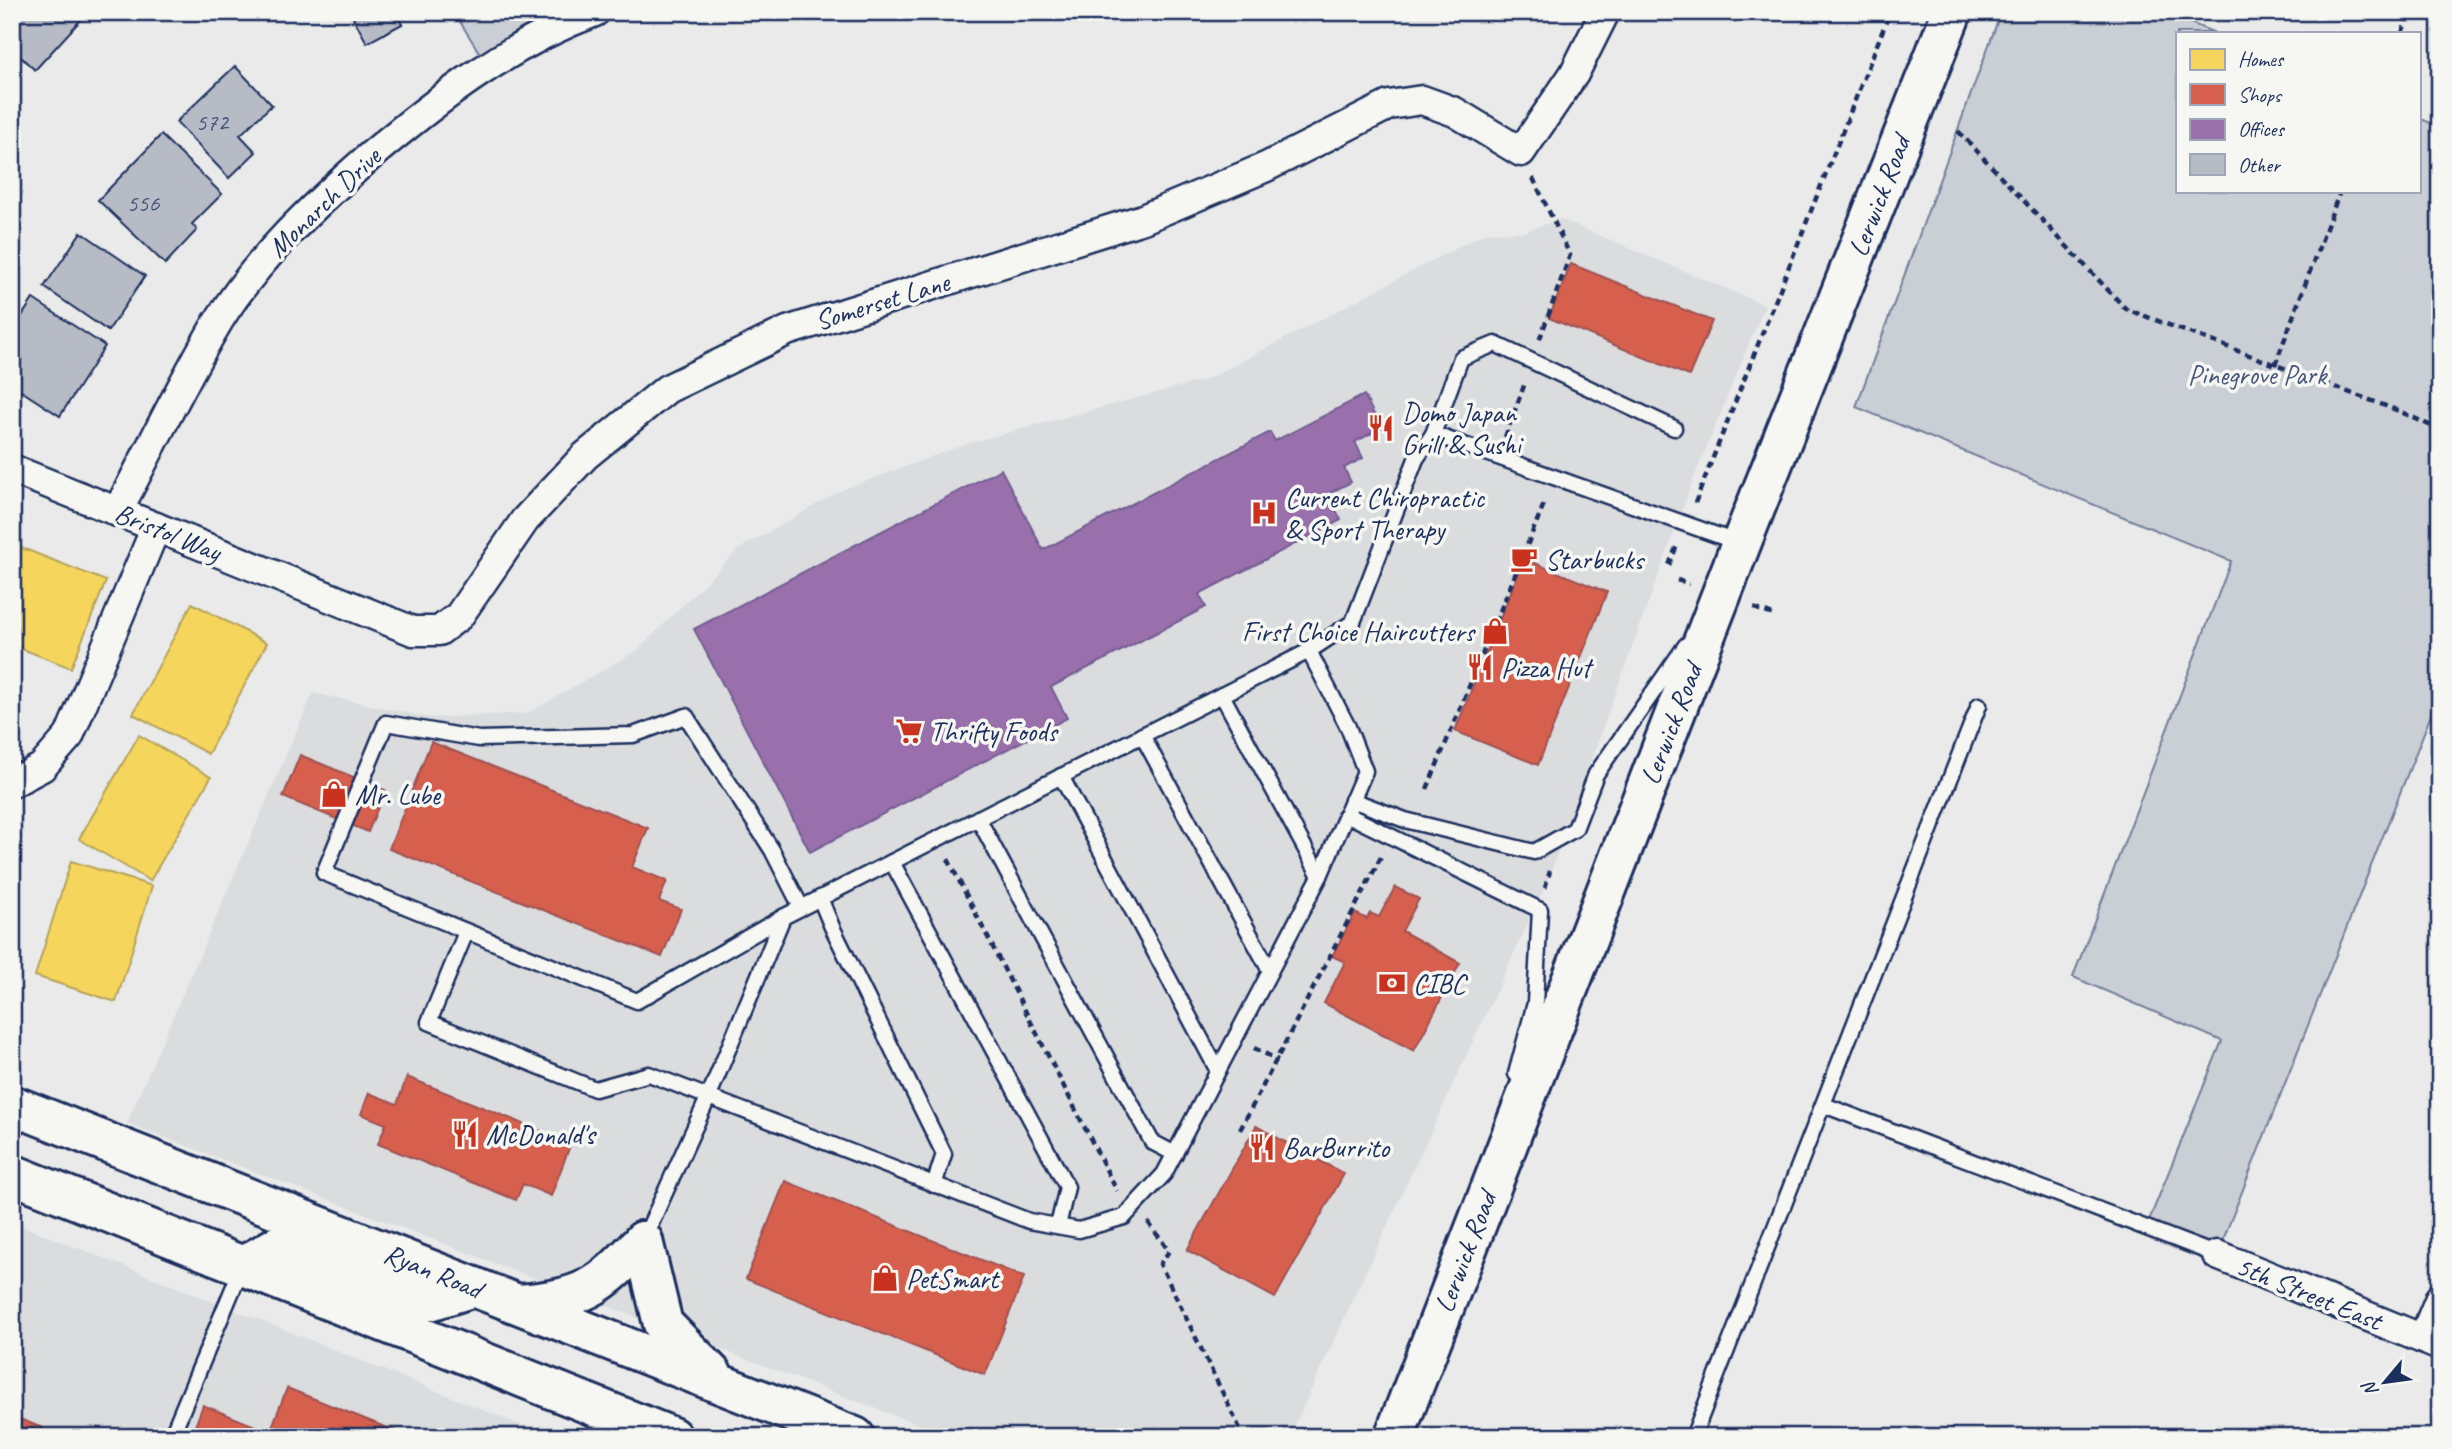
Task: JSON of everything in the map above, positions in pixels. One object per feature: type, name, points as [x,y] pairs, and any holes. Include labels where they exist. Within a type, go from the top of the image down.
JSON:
[{"type":"main road","name":"Lerwick Road","points":[[1402,1427],[1480,1214],[1952,12]]},
{"type":"main road","name":"Ryan Road","points":[[12,1105],[855,1437]]},
{"type":"main road","points":[[12,1174],[672,1437]]},
{"type":"main road","points":[[517,1304],[560,1300],[606,1280],[643,1241]]},
{"type":"main road","points":[[643,1241],[663,1324],[722,1384]]},
{"type":"main road","points":[[243,1266],[281,1244],[430,1301],[474,1287]]},
{"type":"main road","points":[[539,1384],[611,1437]]},
{"type":"main road","points":[[1376,1437],[1402,1427]]},
{"type":"street","name":"Monarch Drive","points":[[117,512],[220,320],[262,262],[307,211],[412,120],[487,65],[568,22],[595,12]]},
{"type":"street","points":[[1521,152],[1574,74],[1605,12]]},
{"type":"street","name":"Somerset Lane","points":[[325,595],[413,631],[439,631],[459,616],[525,520],[585,456],[667,389],[787,331],[1143,219],[1266,167],[1389,105],[1422,100],[1455,112],[1521,152]]},
{"type":"street","name":"Bristol Way","points":[[12,469],[325,595]]},
{"type":"street","points":[[12,783],[42,767],[69,736],[156,527]]},
{"type":"street","name":"5th Street East","points":[[2217,1255],[2431,1343]]},
{"type":"street","points":[[2431,1343],[2440,1298]]},
{"type":"lane","points":[[801,907],[772,850],[686,716],[633,735],[493,739],[386,723],[324,873],[636,1001],[801,907],[1309,651],[1353,622],[1416,459],[1433,434],[1461,358],[1495,344],[1674,428]]},
{"type":"lane","points":[[1433,434],[1741,544]]},
{"type":"lane","points":[[1349,807],[1534,852],[1574,828],[1596,774],[1721,595]]},
{"type":"lane","points":[[466,932],[429,1021],[595,1089],[649,1074],[1029,1222],[1079,1230],[1124,1217],[1164,1174],[1175,1154],[1320,876],[1365,771],[1348,727],[1309,651]]},
{"type":"lane","points":[[1222,695],[1320,876]]},
{"type":"lane","points":[[1693,1437],[1979,705]]},
{"type":"lane","points":[[1142,735],[1270,971]]},
{"type":"lane","points":[[1061,776],[1218,1072]]},
{"type":"lane","points":[[1349,807],[1539,910],[1535,1003],[1480,1214]]},
{"type":"lane","points":[[978,818],[1152,1142],[1175,1154]]},
{"type":"lane","points":[[892,862],[1067,1187],[1058,1226]]},
{"type":"lane","points":[[820,898],[944,1154],[934,1185]]},
{"type":"lane","points":[[643,1241],[708,1098],[783,917]]},
{"type":"lane","points":[[1824,1105],[2217,1255]]},
{"type":"lane","points":[[171,1437],[243,1266]]},
{"type":"path","points":[[1669,565],[1890,12]]},
{"type":"path","points":[[2402,32],[2410,12]]},
{"type":"path","points":[[1958,131],[2126,309],[2440,430]]},
{"type":"path","points":[[1498,457],[1570,255],[1521,152]]},
{"type":"path","points":[[2275,365],[2340,192]]},
{"type":"path","points":[[1427,789],[1544,504]]},
{"type":"path","points":[[937,839],[1120,1196],[1156,1230],[1169,1251],[1160,1264],[1244,1437]]},
{"type":"path","points":[[1240,1130],[1386,847]]},
{"type":"path","points":[[1547,882],[1550,871]]},
{"type":"shaded area","points":[[1560,219],[1765,305],[1691,485],[1547,882],[1289,1437],[951,1437],[127,1123],[313,693],[430,718],[528,713],[638,650],[739,549],[842,490],[966,444],[1208,379],[1485,233],[1524,232]]},
{"type":"shaded area","points":[[12,1222],[275,1326],[550,1437],[12,1437]]},
{"type":"green space","points":[[454,12],[595,12],[487,65]]},
{"type":"green space","name":"Pinegrove Park","points":[[2001,12],[2164,12],[2213,32],[2176,32],[2176,192],[2420,192],[2420,118],[2440,127],[2440,692],[2217,1255],[2146,1228],[2222,1041],[2073,977],[2231,561],[1856,407]]},
{"type":"building: Homes","points":[[12,544],[106,581],[71,668],[12,645]]},
{"type":"building: Homes","points":[[192,603],[267,643],[208,754],[133,714]]},
{"type":"building: Homes","points":[[139,735],[211,777],[150,881],[79,839]]},
{"type":"building: Homes","points":[[71,861],[152,886],[116,1002],[35,976]]},
{"type":"building: Shops","points":[[1571,264],[1712,321],[1689,376],[1549,318]]},
{"type":"building: Shops","points":[[1524,559],[1607,592],[1538,765],[1455,731]]},
{"type":"building: Shops","points":[[431,742],[648,828],[632,867],[667,881],[659,901],[681,909],[662,957],[389,849]]},
{"type":"building: Shops","name":"Mr. Lube","points":[[300,755],[385,790],[368,832],[283,797]]},
{"type":"building: Shops","name":"CIBC","points":[[1395,887],[1419,899],[1402,931],[1460,963],[1414,1051],[1324,1003],[1345,962],[1332,956],[1355,913],[1367,919],[1370,913],[1379,917]]},
{"type":"building: Shops","name":"McDonald's","points":[[407,1077],[571,1143],[551,1196],[523,1184],[516,1200],[378,1144],[386,1124],[361,1114],[369,1093],[397,1104]]},
{"type":"building: Shops","points":[[1256,1126],[1344,1174],[1275,1298],[1187,1250]]},
{"type":"building: Shops","name":"PetSmart","points":[[785,1181],[1024,1277],[985,1375],[746,1279]]},
{"type":"building: Shops","points":[[287,1388],[410,1437],[191,1437],[203,1405],[270,1432]]},
{"type":"building: Shops","points":[[12,1416],[43,1428],[40,1437],[12,1437]]},
{"type":"building: Offices","points":[[1364,395],[1381,428],[1355,442],[1363,458],[1344,468],[1351,482],[1328,494],[1341,520],[1199,594],[1206,607],[1051,687],[1067,718],[810,852],[694,629],[1001,469],[1043,550],[1270,432],[1275,441]]},
{"type":"building: Other","points":[[12,12],[88,12],[35,70],[12,49]]},
{"type":"building: Other","points":[[350,12],[395,12],[402,24],[367,43]]},
{"type":"building: Other","points":[[235,66],[272,105],[240,135],[256,152],[229,178],[176,122]]},
{"type":"building: Other","points":[[161,135],[222,194],[192,224],[197,230],[165,264],[98,200]]},
{"type":"building: Other","points":[[81,232],[145,276],[108,331],[44,287]]},
{"type":"building: Other","points":[[33,299],[105,346],[60,416],[12,385],[12,331]]},
{"type":"place","name":"Domo Japan Grill & Sushi","points":[[1381,428]]},
{"type":"place","name":"Current Chiropractic & Sport Therapy","points":[[1264,513]]},
{"type":"place","name":"Starbucks","points":[[1524,559]]},
{"type":"place","name":"First Choice Haircutters","points":[[1495,631]]},
{"type":"place","name":"Pizza Hut","points":[[1480,667]]},
{"type":"place","name":"Thrifty Foods","points":[[909,731]]},
{"type":"place","name":"Mr. Lube","points":[[334,794]]},
{"type":"place","name":"CIBC","points":[[1392,983]]},
{"type":"place","name":"McDonald's","points":[[465,1134]]},
{"type":"place","name":"BarBurrito","points":[[1262,1147]]},
{"type":"place","name":"PetSmart","points":[[885,1278]]}]
